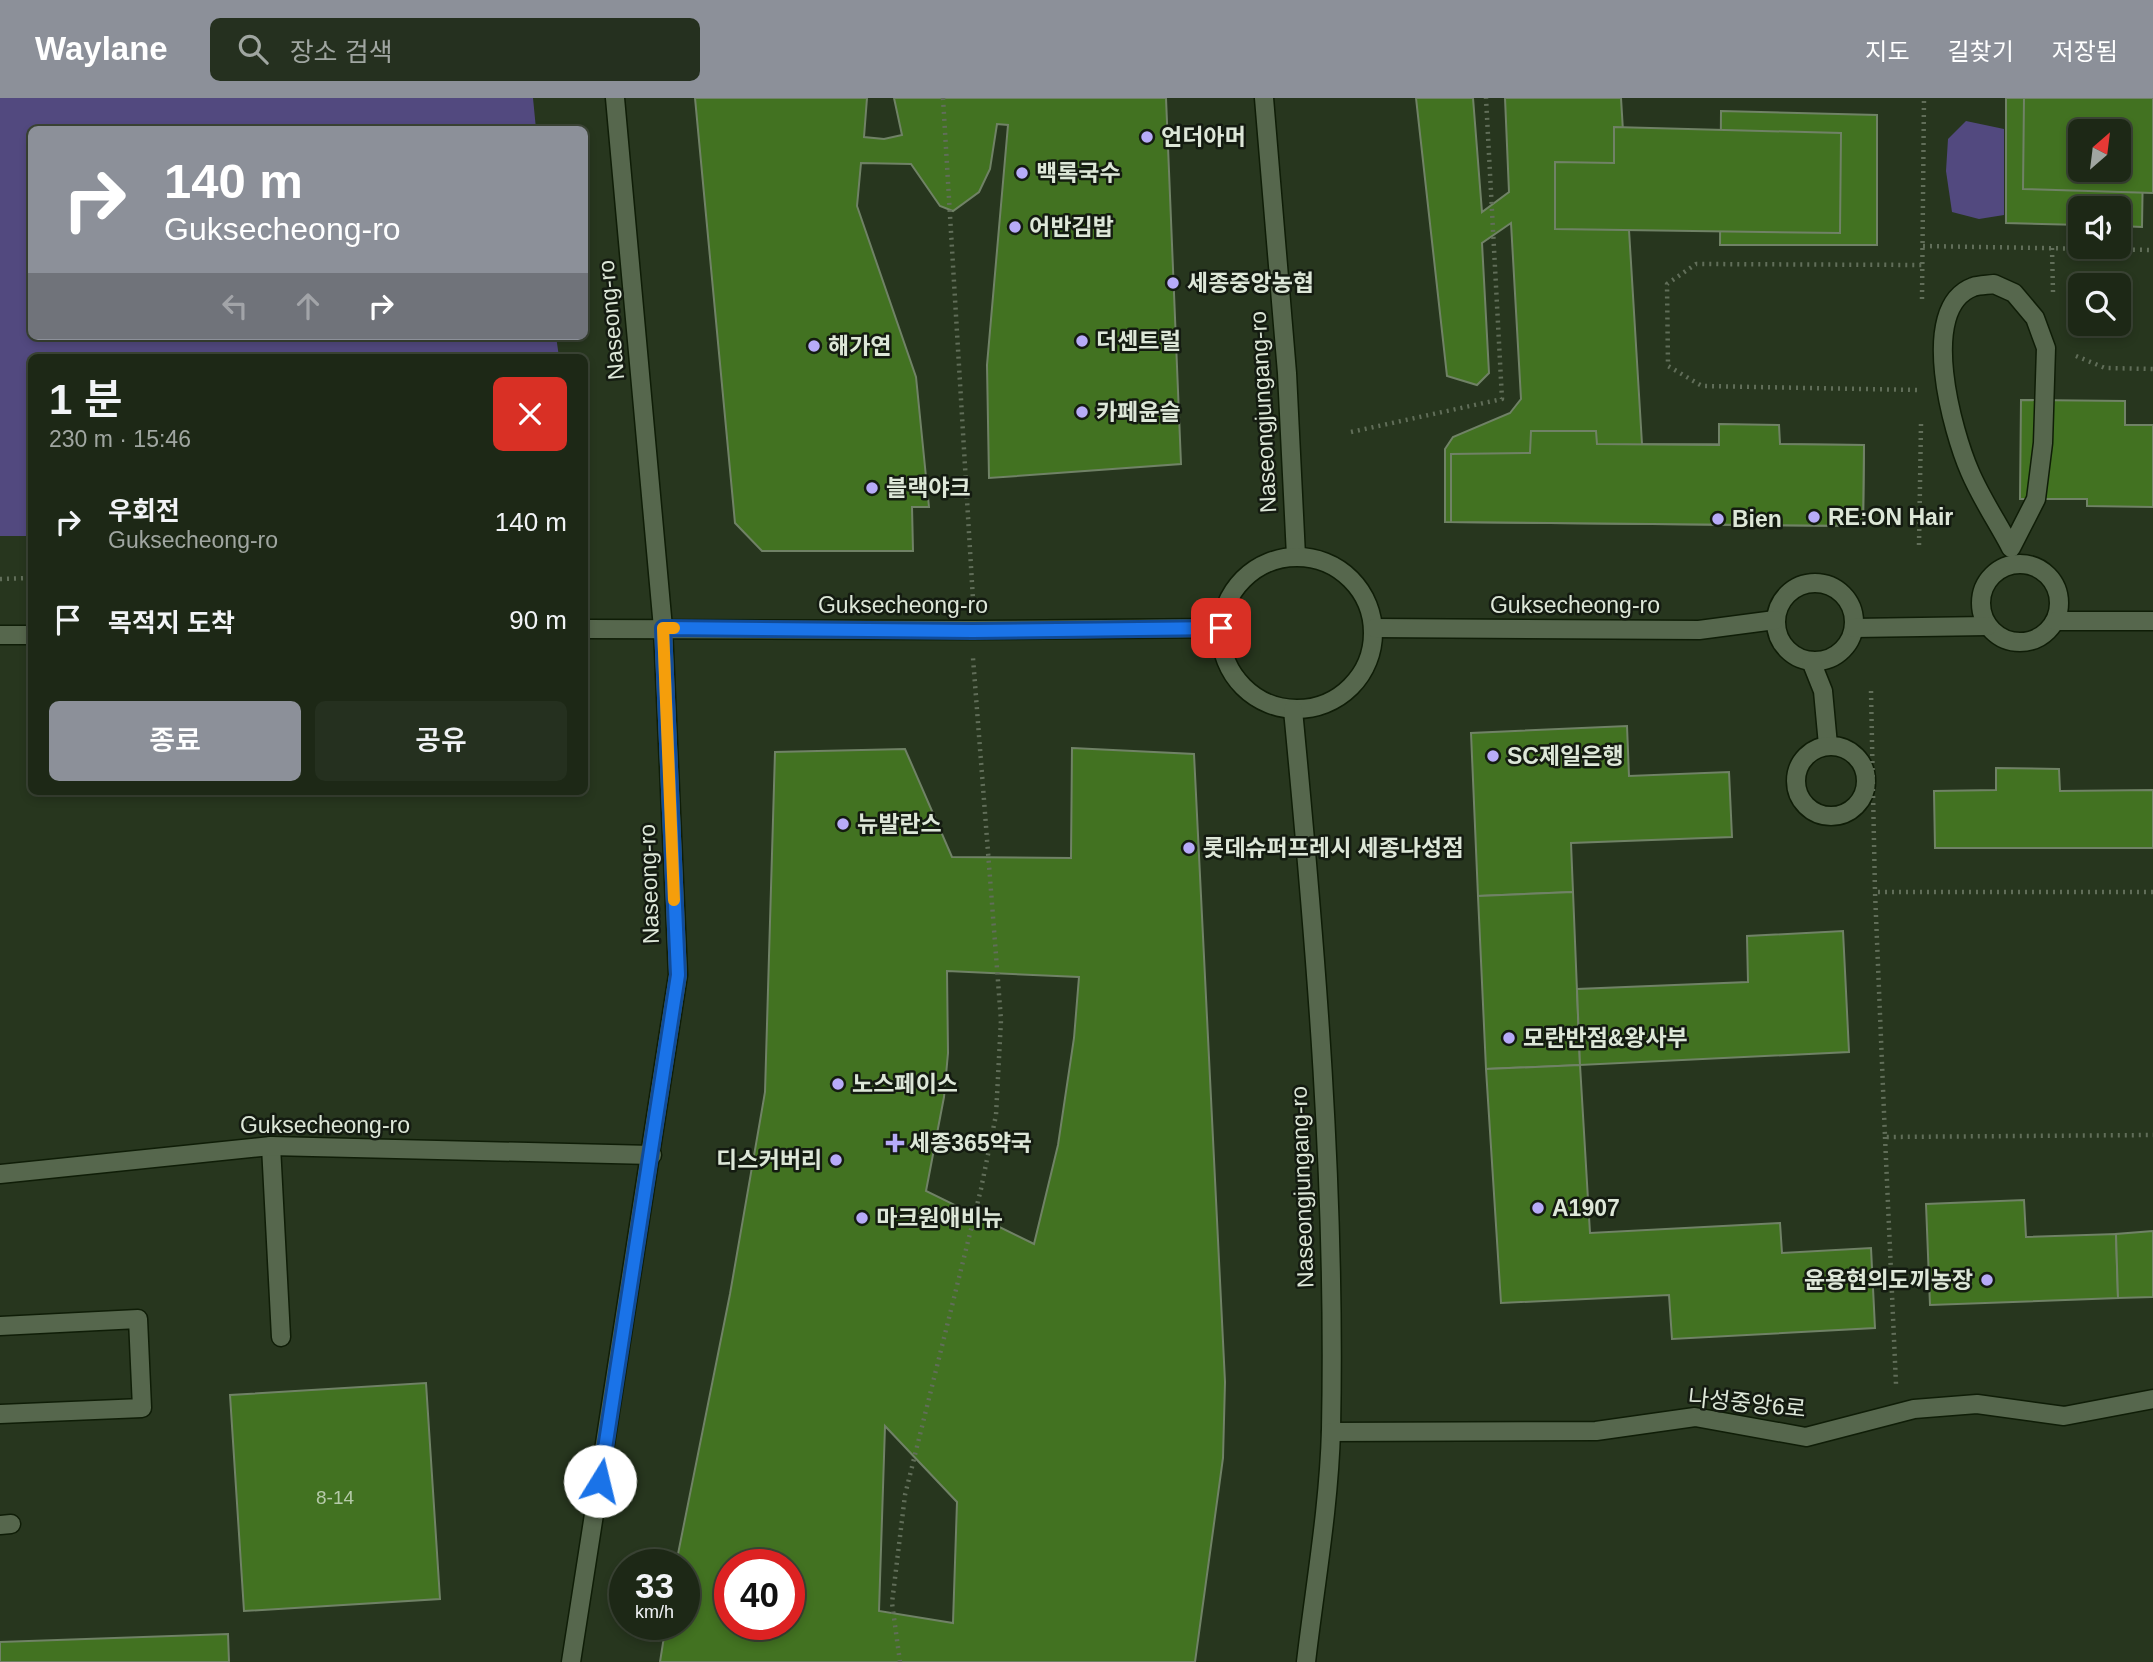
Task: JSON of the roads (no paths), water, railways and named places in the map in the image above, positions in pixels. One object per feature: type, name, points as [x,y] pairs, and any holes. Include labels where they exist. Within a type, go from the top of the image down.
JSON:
[{"type":"street","name":"Naseong-ro","points":[[571,1662],[678,975],[663,628],[615,98]]},
{"type":"street","name":"Naseongjungang-ro","points":[[1264,98],[1287,373],[1296,556]]},
{"type":"street","points":[[1994,284],[2014,293],[2035,318],[2046,348],[2043,443],[2038,491],[2011,548],[1970,472],[1949,409],[1943,368],[1945,327],[1954,303],[1972,287],[1994,284]]},
{"type":"street","points":[[1296,556],[1319,560],[1340,570],[1357,586],[1369,606],[1374,628],[1372,654],[1361,677],[1342,696],[1318,707],[1293,710],[1269,705],[1248,692],[1232,674],[1223,651],[1221,628],[1226,605],[1237,586],[1254,570],[1274,561],[1296,556]]},
{"type":"street","points":[[2012,564],[2036,567],[2054,584],[2060,609],[2047,632],[2023,642],[1997,636],[1988,626],[1982,614],[1983,589],[1999,570],[2012,564]]},
{"type":"street","points":[[1818,583],[1830,586],[1849,603],[1854,628],[1842,651],[1830,658],[1811,661],[1792,655],[1783,645],[1775,620],[1784,597],[1805,584],[1818,583]]},
{"type":"street","name":"Guksecheong-ro","points":[[1374,628],[1699,630],[1775,620]]},
{"type":"street","points":[[2055,621],[2153,621]]},
{"type":"street","points":[[1854,628],[1988,626]]},
{"type":"street","name":"Guksecheong-ro","points":[[588,629],[973,631],[1221,628]]},
{"type":"street","points":[[0,635],[28,635]]},
{"type":"street","points":[[1811,661],[1823,691],[1828,746]]},
{"type":"street","name":"Naseongjungang-ro","points":[[1293,710],[1321,1014],[1330,1208],[1331,1432],[1326,1498],[1306,1662]]},
{"type":"street","name":"Guksecheong-ro","points":[[0,1174],[271,1146],[652,1155]]},
{"type":"street","points":[[271,1146],[281,1337]]},
{"type":"street","points":[[0,1326],[138,1319],[142,1408],[0,1414]]},
{"type":"street","name":"나성중앙6로","points":[[1331,1432],[1596,1431],[1695,1417],[1806,1437],[1914,1409],[1977,1404],[2064,1416],[2153,1399]]},
{"type":"place","name":"언더아머","points":[[1147,137]]},
{"type":"place","name":"백록국수","points":[[1022,173]]},
{"type":"place","name":"어반김밥","points":[[1015,227]]},
{"type":"place","name":"세종중앙농협","points":[[1173,283]]},
{"type":"place","name":"더센트럴","points":[[1082,341]]},
{"type":"place","name":"해가연","points":[[814,346]]},
{"type":"place","name":"카페윤슬","points":[[1082,412]]},
{"type":"place","name":"블랙야크","points":[[872,488]]},
{"type":"place","name":"RE:ON Hair","points":[[1814,517]]},
{"type":"place","name":"Bien","points":[[1718,519]]},
{"type":"place","name":"SC제일은행","points":[[1493,756]]},
{"type":"place","name":"뉴발란스","points":[[843,824]]},
{"type":"place","name":"롯데슈퍼프레시 세종나성점","points":[[1189,848]]},
{"type":"place","name":"모란반점&왕사부","points":[[1509,1038]]},
{"type":"place","name":"노스페이스","points":[[838,1084]]},
{"type":"place","name":"세종365약국","points":[[895,1143]]},
{"type":"place","name":"디스커버리","points":[[836,1160]]},
{"type":"place","name":"A1907","points":[[1538,1208]]},
{"type":"place","name":"마크원애비뉴","points":[[862,1218]]},
{"type":"place","name":"윤용현의도끼농장","points":[[1987,1280]]}]
